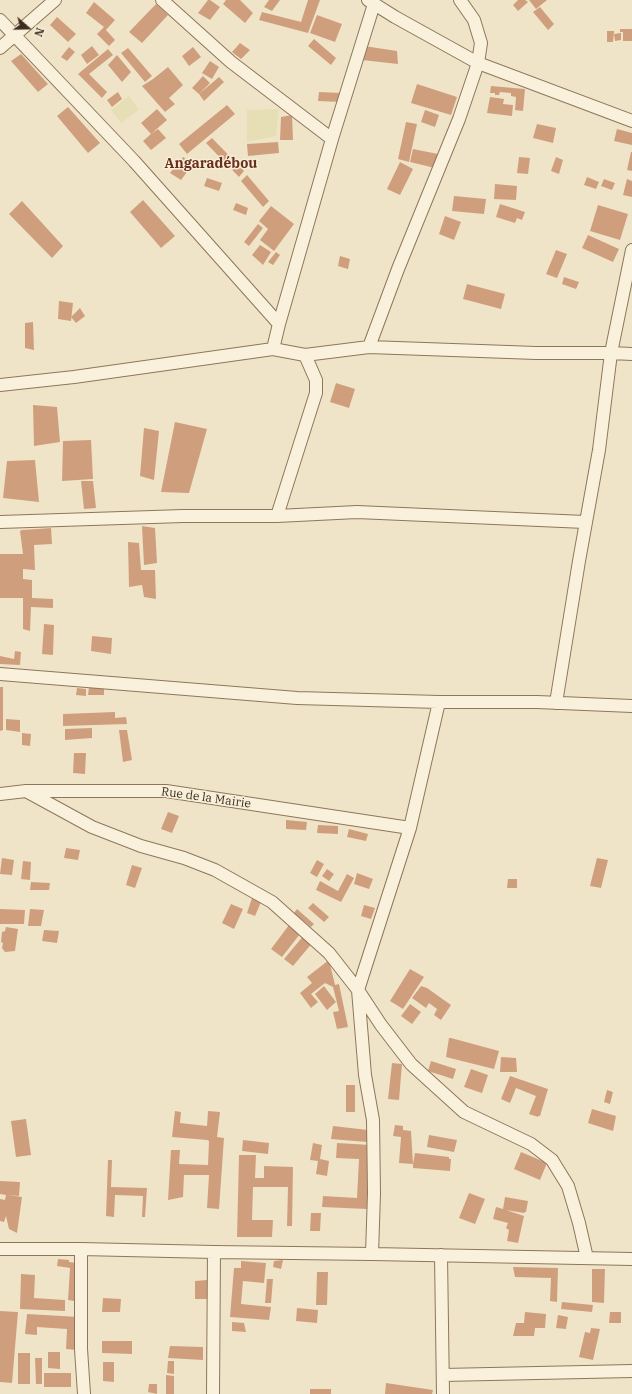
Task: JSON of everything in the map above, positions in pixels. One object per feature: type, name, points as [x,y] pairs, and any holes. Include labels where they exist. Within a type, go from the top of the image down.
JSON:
[{"type":"street","points":[[0,48],[55,0]]},
{"type":"street","points":[[162,0],[231,62],[332,139]]},
{"type":"street","points":[[369,348],[398,269],[459,119],[478,63],[481,43],[474,20],[460,0]]},
{"type":"street","points":[[273,349],[371,2],[478,63],[632,121]]},
{"type":"street","points":[[0,20],[134,161],[279,324]]},
{"type":"street","points":[[556,703],[599,450],[611,353],[632,250]]},
{"type":"street","points":[[0,385],[74,377],[273,349],[305,355],[369,348],[632,354]]},
{"type":"street","points":[[277,516],[316,393],[316,380],[305,355]]},
{"type":"street","points":[[0,522],[183,516],[277,516],[356,512],[586,522]]},
{"type":"street","points":[[0,674],[297,698],[632,706]]},
{"type":"street","points":[[372,1254],[374,1194],[373,1120],[365,1075],[358,990],[410,828],[439,702]]},
{"type":"street","points":[[26,791],[92,827],[141,846],[184,858],[214,870],[272,902],[329,953],[358,990],[381,1025],[411,1064],[464,1112],[531,1144],[552,1160],[568,1186],[587,1258]]},
{"type":"street","name":"Rue de la Mairie","points":[[0,794],[26,791],[166,791],[410,828]]},
{"type":"street","points":[[0,1249],[81,1249],[632,1259]]},
{"type":"street","points":[[81,1249],[81,1349],[84,1394]]},
{"type":"street","points":[[213,1394],[214,1252]]},
{"type":"street","points":[[441,1255],[443,1394]]},
{"type":"street","points":[[443,1375],[632,1371]]},
{"type":"shaded area","points":[[129,96],[139,110],[121,123],[111,110]]},
{"type":"shaded area","points":[[279,109],[276,136],[247,142],[247,110]]},
{"type":"building","points":[[208,0],[220,7],[210,20],[198,13]]},
{"type":"building","points":[[226,0],[240,0],[253,13],[245,23],[223,4]]},
{"type":"building","points":[[269,0],[280,0],[272,11],[264,7]]},
{"type":"building","points":[[308,0],[320,0],[308,33],[259,20],[262,12],[301,22]]},
{"type":"building","points":[[518,0],[525,0],[528,2],[518,11],[513,5]]},
{"type":"building","points":[[529,0],[547,0],[536,9]]},
{"type":"building","points":[[94,2],[115,20],[106,30],[115,40],[109,46],[97,34],[104,27],[86,13]]},
{"type":"building","points":[[156,4],[168,15],[142,43],[129,32]]},
{"type":"building","points":[[540,7],[554,24],[548,30],[533,12]]},
{"type":"building","points":[[317,15],[342,24],[335,42],[310,33]]},
{"type":"building","points":[[57,17],[76,34],[68,42],[50,25]]},
{"type":"building","points":[[620,29],[632,29],[632,41],[623,41],[623,32],[620,32]]},
{"type":"building","points":[[607,31],[614,31],[613,42],[607,42]]},
{"type":"building","points":[[621,33],[621,40],[615,41],[614,34]]},
{"type":"building","points":[[314,39],[336,58],[331,65],[308,46]]},
{"type":"building","points":[[240,43],[250,50],[241,59],[232,52]]},
{"type":"building","points":[[92,46],[99,55],[87,64],[81,55]]},
{"type":"building","points":[[364,46],[397,51],[398,64],[362,60]]},
{"type":"building","points":[[69,47],[75,52],[67,61],[61,57]]},
{"type":"building","points":[[193,47],[201,57],[189,66],[182,56]]},
{"type":"building","points":[[128,48],[152,76],[145,82],[121,53]]},
{"type":"building","points":[[108,49],[113,55],[89,74],[107,92],[102,98],[78,74]]},
{"type":"building","points":[[21,54],[48,84],[38,92],[11,61]]},
{"type":"building","points":[[117,55],[131,72],[122,82],[108,65]]},
{"type":"building","points":[[210,61],[219,67],[212,79],[202,73]]},
{"type":"building","points":[[168,67],[183,85],[169,98],[175,104],[165,112],[142,86]]},
{"type":"building","points":[[203,76],[210,83],[199,94],[192,88]]},
{"type":"building","points":[[219,77],[224,82],[204,101],[199,94]]},
{"type":"building","points":[[417,84],[457,97],[451,115],[411,103]]},
{"type":"building","points":[[491,86],[525,89],[523,111],[515,110],[516,97],[511,96],[511,93],[500,92],[499,95],[495,95],[495,93],[490,93]]},
{"type":"building","points":[[118,92],[122,99],[112,107],[107,100]]},
{"type":"building","points":[[319,92],[341,93],[341,102],[318,101]]},
{"type":"building","points":[[490,97],[504,99],[503,104],[513,105],[512,116],[487,113]]},
{"type":"building","points":[[227,105],[235,114],[187,154],[179,144]]},
{"type":"building","points":[[68,107],[100,143],[88,153],[57,116]]},
{"type":"building","points":[[157,109],[167,120],[151,134],[141,123]]},
{"type":"building","points":[[425,110],[439,115],[435,127],[421,122]]},
{"type":"building","points":[[292,115],[293,140],[280,140],[281,117]]},
{"type":"building","points":[[406,122],[417,124],[409,162],[398,159]]},
{"type":"building","points":[[537,124],[556,128],[553,143],[533,138]]},
{"type":"building","points":[[158,129],[166,138],[151,150],[143,141]]},
{"type":"building","points":[[617,129],[632,133],[632,145],[614,141]]},
{"type":"building","points":[[212,138],[244,171],[239,177],[206,143]]},
{"type":"building","points":[[278,142],[279,153],[248,156],[247,144]]},
{"type":"building","points":[[413,149],[438,154],[435,168],[410,162]]},
{"type":"building","points":[[632,152],[632,171],[627,170]]},
{"type":"building","points":[[183,157],[193,164],[181,180],[170,173]]},
{"type":"building","points":[[519,157],[530,158],[528,174],[517,173]]},
{"type":"building","points":[[556,157],[563,160],[559,174],[551,171]]},
{"type":"building","points":[[400,162],[413,169],[400,195],[387,189]]},
{"type":"building","points":[[247,175],[269,201],[263,207],[241,181]]},
{"type":"building","points":[[587,177],[599,182],[596,189],[584,185]]},
{"type":"building","points":[[207,178],[222,183],[219,191],[204,186]]},
{"type":"building","points":[[604,179],[615,183],[612,190],[601,186]]},
{"type":"building","points":[[627,179],[632,181],[632,197],[623,195]]},
{"type":"building","points":[[495,184],[517,186],[516,200],[494,199]]},
{"type":"building","points":[[454,196],[486,199],[484,214],[452,211]]},
{"type":"building","points":[[143,200],[175,236],[161,248],[130,212]]},
{"type":"building","points":[[22,201],[63,246],[52,258],[9,214]]},
{"type":"building","points":[[236,203],[248,208],[246,215],[233,210]]},
{"type":"building","points":[[500,204],[525,212],[522,220],[517,218],[515,223],[496,217]]},
{"type":"building","points":[[598,205],[628,214],[620,240],[590,231]]},
{"type":"building","points":[[271,206],[294,224],[274,251],[260,240],[268,229],[259,221]]},
{"type":"building","points":[[445,216],[461,222],[454,240],[439,234]]},
{"type":"building","points":[[258,224],[263,228],[249,246],[244,242]]},
{"type":"building","points":[[588,235],[619,249],[613,262],[582,248]]},
{"type":"building","points":[[260,245],[271,252],[263,265],[252,255]]},
{"type":"building","points":[[556,250],[567,254],[557,278],[546,274]]},
{"type":"building","points":[[276,252],[280,255],[273,265],[268,262]]},
{"type":"building","points":[[340,256],[350,259],[348,269],[338,266]]},
{"type":"building","points":[[564,277],[579,282],[576,289],[562,284]]},
{"type":"building","points":[[467,284],[505,294],[501,309],[463,299]]},
{"type":"building","points":[[59,301],[73,303],[71,321],[58,319]]},
{"type":"building","points":[[80,308],[85,316],[76,323],[71,317]]},
{"type":"building","points":[[33,322],[34,350],[25,348],[25,323]]},
{"type":"building","points":[[336,383],[355,389],[349,408],[330,402]]},
{"type":"building","points":[[33,405],[57,407],[60,442],[34,446]]},
{"type":"building","points":[[175,422],[207,429],[189,493],[161,492]]},
{"type":"building","points":[[144,428],[159,431],[154,480],[140,476]]},
{"type":"building","points":[[91,440],[93,479],[62,481],[63,441]]},
{"type":"building","points":[[35,460],[39,502],[3,498],[7,461]]},
{"type":"building","points":[[81,481],[93,481],[96,508],[84,509]]},
{"type":"building","points":[[142,526],[155,528],[157,563],[144,565]]},
{"type":"building","points":[[51,528],[52,544],[34,545],[35,570],[23,569],[23,579],[32,580],[32,598],[53,599],[53,608],[31,607],[30,631],[23,629],[23,598],[0,598],[0,554],[23,554],[20,531]]},
{"type":"building","points":[[128,542],[139,543],[141,570],[155,570],[156,599],[144,597],[142,585],[129,587]]},
{"type":"building","points":[[44,624],[54,625],[53,655],[42,654]]},
{"type":"building","points":[[92,636],[112,638],[111,654],[91,651]]},
{"type":"building","points":[[15,651],[21,652],[20,665],[0,664],[0,656],[14,659]]},
{"type":"building","points":[[0,687],[3,687],[3,730],[0,731]]},
{"type":"building","points":[[89,687],[104,687],[104,695],[88,695]]},
{"type":"building","points":[[77,688],[86,689],[86,696],[76,695]]},
{"type":"building","points":[[115,712],[115,718],[126,717],[127,724],[63,726],[63,714]]},
{"type":"building","points":[[6,719],[20,720],[20,732],[6,730]]},
{"type":"building","points":[[92,728],[92,738],[65,740],[65,729]]},
{"type":"building","points":[[119,730],[127,730],[132,760],[123,762]]},
{"type":"building","points":[[22,733],[31,734],[30,746],[22,745]]},
{"type":"building","points":[[74,753],[86,753],[85,774],[73,773]]},
{"type":"building","points":[[168,812],[179,816],[172,833],[161,829]]},
{"type":"building","points":[[286,820],[307,822],[306,830],[286,829]]},
{"type":"building","points":[[318,825],[338,826],[338,834],[317,833]]},
{"type":"building","points":[[349,829],[368,834],[366,841],[347,837]]},
{"type":"building","points":[[66,848],[80,850],[78,860],[64,858]]},
{"type":"building","points":[[2,858],[14,860],[12,875],[0,874]]},
{"type":"building","points":[[597,858],[608,860],[601,888],[590,886]]},
{"type":"building","points":[[317,860],[324,864],[317,877],[310,873]]},
{"type":"building","points":[[23,861],[31,862],[30,880],[21,879]]},
{"type":"building","points":[[132,865],[142,868],[135,888],[126,885]]},
{"type":"building","points":[[327,869],[334,874],[329,881],[322,876]]},
{"type":"building","points":[[357,873],[373,879],[369,889],[354,884]]},
{"type":"building","points":[[347,874],[354,878],[341,902],[316,890],[320,881],[338,891]]},
{"type":"building","points":[[508,879],[517,879],[517,888],[507,888]]},
{"type":"building","points":[[31,882],[50,883],[49,890],[30,890]]},
{"type":"building","points":[[252,898],[261,902],[255,916],[247,913]]},
{"type":"building","points":[[313,903],[329,917],[324,922],[308,908]]},
{"type":"building","points":[[231,904],[243,909],[234,929],[222,923]]},
{"type":"building","points":[[364,905],[375,908],[371,919],[361,916]]},
{"type":"building","points":[[0,909],[25,910],[24,924],[0,924]]},
{"type":"building","points":[[30,909],[44,910],[41,926],[28,926]]},
{"type":"building","points":[[297,909],[314,924],[311,927],[294,913]]},
{"type":"building","points":[[289,925],[300,934],[282,957],[271,949]]},
{"type":"building","points":[[6,927],[18,929],[15,951],[5,952],[2,948],[2,932],[5,931]]},
{"type":"building","points":[[44,930],[59,931],[57,943],[42,941]]},
{"type":"building","points":[[305,934],[313,942],[293,966],[284,959]]},
{"type":"building","points":[[329,960],[335,985],[339,984],[348,1027],[337,1029],[333,1012],[339,1011],[333,987],[325,983],[311,994],[318,1002],[311,1008],[300,993],[312,983],[307,977]]},
{"type":"building","points":[[410,969],[424,977],[403,1009],[390,1001]]},
{"type":"building","points":[[324,986],[336,1002],[327,1010],[315,994]]},
{"type":"building","points":[[421,986],[427,988],[451,1005],[441,1020],[434,1015],[437,1009],[429,1003],[426,1008],[412,998]]},
{"type":"building","points":[[410,1004],[421,1012],[412,1024],[401,1016]]},
{"type":"building","points":[[449,1038],[499,1051],[494,1069],[446,1057]]},
{"type":"building","points":[[501,1057],[516,1058],[517,1072],[500,1072]]},
{"type":"building","points":[[431,1061],[456,1069],[453,1079],[428,1071]]},
{"type":"building","points":[[392,1063],[402,1064],[399,1100],[388,1099]]},
{"type":"building","points":[[471,1069],[488,1075],[482,1093],[464,1087]]},
{"type":"building","points":[[510,1076],[548,1089],[540,1116],[538,1117],[529,1114],[536,1096],[516,1088],[510,1103],[501,1099]]},
{"type":"building","points":[[346,1085],[355,1085],[355,1112],[346,1112]]},
{"type":"building","points":[[607,1090],[613,1092],[610,1104],[604,1102]]},
{"type":"building","points":[[592,1109],[616,1116],[613,1131],[588,1123]]},
{"type":"building","points":[[175,1111],[181,1112],[180,1123],[207,1126],[208,1111],[220,1112],[217,1137],[224,1138],[219,1209],[207,1208],[209,1175],[184,1175],[183,1197],[168,1200],[171,1150],[180,1150],[179,1164],[208,1165],[209,1141],[172,1137]]},
{"type":"building","points":[[26,1119],[31,1155],[16,1157],[11,1121]]},
{"type":"building","points":[[395,1125],[403,1126],[403,1130],[411,1131],[413,1164],[399,1163],[401,1137],[393,1136]]},
{"type":"building","points":[[333,1126],[368,1130],[367,1142],[331,1139]]},
{"type":"building","points":[[429,1135],[457,1140],[454,1152],[427,1147]]},
{"type":"building","points":[[243,1140],[269,1143],[268,1154],[242,1151]]},
{"type":"building","points":[[313,1143],[322,1145],[320,1159],[329,1161],[327,1176],[316,1174],[318,1161],[310,1160]]},
{"type":"building","points":[[337,1143],[371,1145],[367,1209],[322,1207],[323,1196],[357,1198],[359,1159],[336,1158]]},
{"type":"building","points":[[521,1152],[547,1163],[540,1180],[514,1169]]},
{"type":"building","points":[[415,1153],[449,1157],[449,1159],[451,1159],[450,1171],[413,1168]]},
{"type":"building","points":[[239,1155],[256,1155],[255,1178],[264,1178],[264,1166],[293,1167],[292,1226],[287,1226],[288,1187],[253,1187],[252,1220],[273,1220],[272,1237],[237,1237]]},
{"type":"building","points":[[108,1160],[112,1160],[111,1187],[147,1188],[145,1217],[142,1217],[143,1196],[115,1195],[114,1217],[106,1216]]},
{"type":"building","points":[[0,1181],[20,1182],[19,1196],[8,1195],[22,1197],[17,1233],[9,1229],[6,1216],[4,1222],[0,1221],[0,1199],[5,1200],[6,1195],[0,1194]]},
{"type":"building","points":[[469,1193],[485,1199],[475,1224],[459,1218]]},
{"type":"building","points":[[505,1197],[528,1201],[526,1212],[524,1213],[506,1210],[524,1216],[518,1243],[507,1241],[509,1230],[506,1228],[508,1223],[493,1219],[496,1207],[503,1209]]},
{"type":"building","points":[[311,1213],[321,1213],[320,1231],[310,1231]]},
{"type":"building","points":[[58,1259],[69,1260],[69,1262],[77,1263],[74,1301],[68,1300],[70,1268],[57,1266]]},
{"type":"building","points":[[283,1260],[281,1269],[273,1267],[274,1261]]},
{"type":"building","points":[[241,1261],[266,1263],[264,1283],[243,1281],[241,1304],[271,1307],[269,1320],[230,1317],[234,1268],[241,1268]]},
{"type":"building","points":[[513,1267],[558,1268],[557,1302],[550,1301],[551,1278],[515,1277]]},
{"type":"building","points":[[592,1269],[605,1269],[604,1303],[592,1302]]},
{"type":"building","points":[[317,1272],[328,1272],[327,1305],[316,1305]]},
{"type":"building","points":[[21,1274],[35,1275],[34,1298],[65,1300],[65,1311],[20,1309]]},
{"type":"building","points":[[267,1279],[273,1279],[271,1303],[265,1303]]},
{"type":"building","points":[[207,1280],[207,1299],[195,1299],[195,1281]]},
{"type":"building","points":[[103,1298],[121,1299],[120,1312],[102,1312]]},
{"type":"building","points":[[562,1302],[593,1305],[592,1312],[561,1309]]},
{"type":"building","points":[[297,1308],[318,1310],[317,1323],[296,1321]]},
{"type":"building","points":[[0,1311],[18,1312],[12,1383],[0,1382]]},
{"type":"building","points":[[525,1312],[546,1314],[545,1328],[535,1328],[534,1336],[513,1336],[516,1323],[524,1323]]},
{"type":"building","points":[[610,1312],[621,1312],[621,1323],[609,1323]]},
{"type":"building","points":[[27,1314],[79,1317],[77,1350],[66,1349],[67,1329],[37,1327],[37,1335],[25,1334]]},
{"type":"building","points":[[558,1315],[568,1317],[566,1329],[556,1328]]},
{"type":"building","points":[[232,1322],[244,1323],[246,1332],[232,1331]]},
{"type":"building","points":[[591,1328],[600,1329],[593,1360],[579,1357],[585,1332],[590,1333]]},
{"type":"building","points":[[102,1341],[132,1341],[132,1354],[102,1353]]},
{"type":"building","points":[[170,1346],[203,1347],[203,1360],[168,1358]]},
{"type":"building","points":[[48,1352],[60,1352],[60,1369],[48,1368]]},
{"type":"building","points":[[18,1353],[30,1353],[30,1384],[18,1384]]},
{"type":"building","points":[[35,1358],[42,1358],[42,1384],[36,1384]]},
{"type":"building","points":[[168,1361],[174,1361],[174,1374],[167,1373]]},
{"type":"building","points":[[103,1362],[114,1362],[114,1382],[103,1381]]},
{"type":"building","points":[[44,1373],[71,1373],[71,1387],[44,1387]]},
{"type":"building","points":[[166,1375],[174,1376],[174,1394],[166,1394]]},
{"type":"building","points":[[386,1383],[433,1390],[432,1394],[385,1394]]},
{"type":"building","points":[[149,1384],[157,1384],[157,1394],[148,1392]]},
{"type":"building","points":[[310,1389],[331,1389],[331,1394],[310,1394]]},
{"type":"district","name":"Angaradébou","points":[[211,164]]}]
